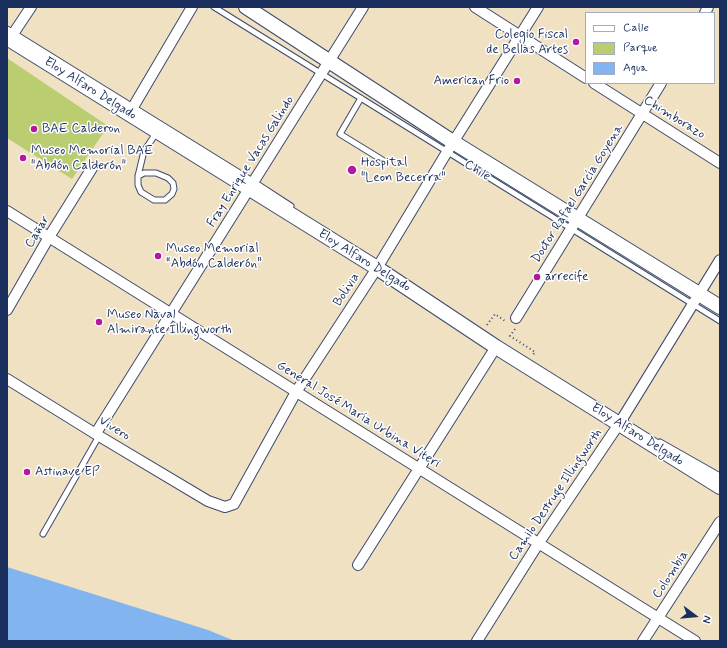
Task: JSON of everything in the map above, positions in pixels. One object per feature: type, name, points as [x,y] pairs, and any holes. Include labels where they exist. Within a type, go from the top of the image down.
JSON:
[{"type":"main road","name":"Chile","points":[[246,7],[330,61],[450,147],[696,299],[720,307]]},
{"type":"main road","name":"Eloy Alfaro Delgado","points":[[9,35],[131,110],[157,131],[252,186],[378,266],[496,347],[620,422],[720,487]]},
{"type":"street","points":[[9,35],[31,7]]},
{"type":"street","points":[[131,110],[192,7]]},
{"type":"street","name":"Fray Enrique Vacas Galindo","points":[[97,434],[171,313],[364,7]]},
{"type":"street","points":[[475,7],[585,77]]},
{"type":"street","name":"Bolivia","points":[[208,501],[225,507],[234,504],[296,392],[378,266],[450,147],[538,7]]},
{"type":"street","name":"Chimborazo","points":[[596,84],[720,162]]},
{"type":"street","name":"Doctor Rafael García Goyena","points":[[514,322],[660,84]]},
{"type":"street","name":"Cañar","points":[[7,310],[49,237],[92,168]]},
{"type":"street","name":"General José María Urbina Viteri","points":[[7,211],[695,641]]},
{"type":"street","name":"Camilo Destruge Illingworth","points":[[477,641],[538,544],[620,422],[720,260]]},
{"type":"street","points":[[358,565],[496,347]]},
{"type":"street","name":"Vivero","points":[[7,379],[208,501]]},
{"type":"street","name":"Colombia","points":[[643,641],[720,522]]},
{"type":"lane","name":"Chile","points":[[214,7],[361,98],[450,147]]},
{"type":"lane","points":[[361,98],[340,134],[384,161]]},
{"type":"lane","name":"Eloy Alfaro Delgado","points":[[131,110],[252,186],[294,208]]},
{"type":"lane","points":[[138,176],[144,173],[156,173],[168,178],[173,183],[174,188],[172,194],[165,200],[154,200],[141,192],[138,185],[138,176],[144,151],[157,131]]},
{"type":"lane","name":"Eloy Alfaro Delgado","points":[[313,221],[378,266],[484,331]]},
{"type":"lane","name":"Chile","points":[[696,299],[720,321]]},
{"type":"lane","name":"Eloy Alfaro Delgado","points":[[529,361],[620,422],[641,431]]},
{"type":"lane","points":[[44,534],[97,434]]},
{"type":"lane","name":"Eloy Alfaro Delgado","points":[[654,438],[720,476]]},
{"type":"path","points":[[484,331],[495,314],[506,322]]},
{"type":"path","points":[[514,322],[516,328],[510,336],[535,352],[529,361]]},
{"type":"green space","points":[[7,58],[108,126],[72,179],[7,138]]},
{"type":"water","points":[[7,567],[208,630],[235,641],[7,641]]},
{"type":"place","name":"Colegio Fiscal de Bellas Artes","points":[[576,42]]},
{"type":"place","name":"American Frio","points":[[517,81]]},
{"type":"place","name":"BAE Calderon","points":[[34,129]]},
{"type":"place","name":"Museo Memorial BAE \"Abdón Calderón\"","points":[[23,158]]},
{"type":"place","name":"Hospital \"Leon Becerra\"","points":[[352,170]]},
{"type":"place","name":"Museo Memorial “Abdón Calderón”","points":[[158,256]]},
{"type":"place","name":"arrecife","points":[[537,277]]},
{"type":"place","name":"Museo Naval Almirante Illingworth","points":[[99,322]]},
{"type":"place","name":"Astinave EP","points":[[27,472]]}]
